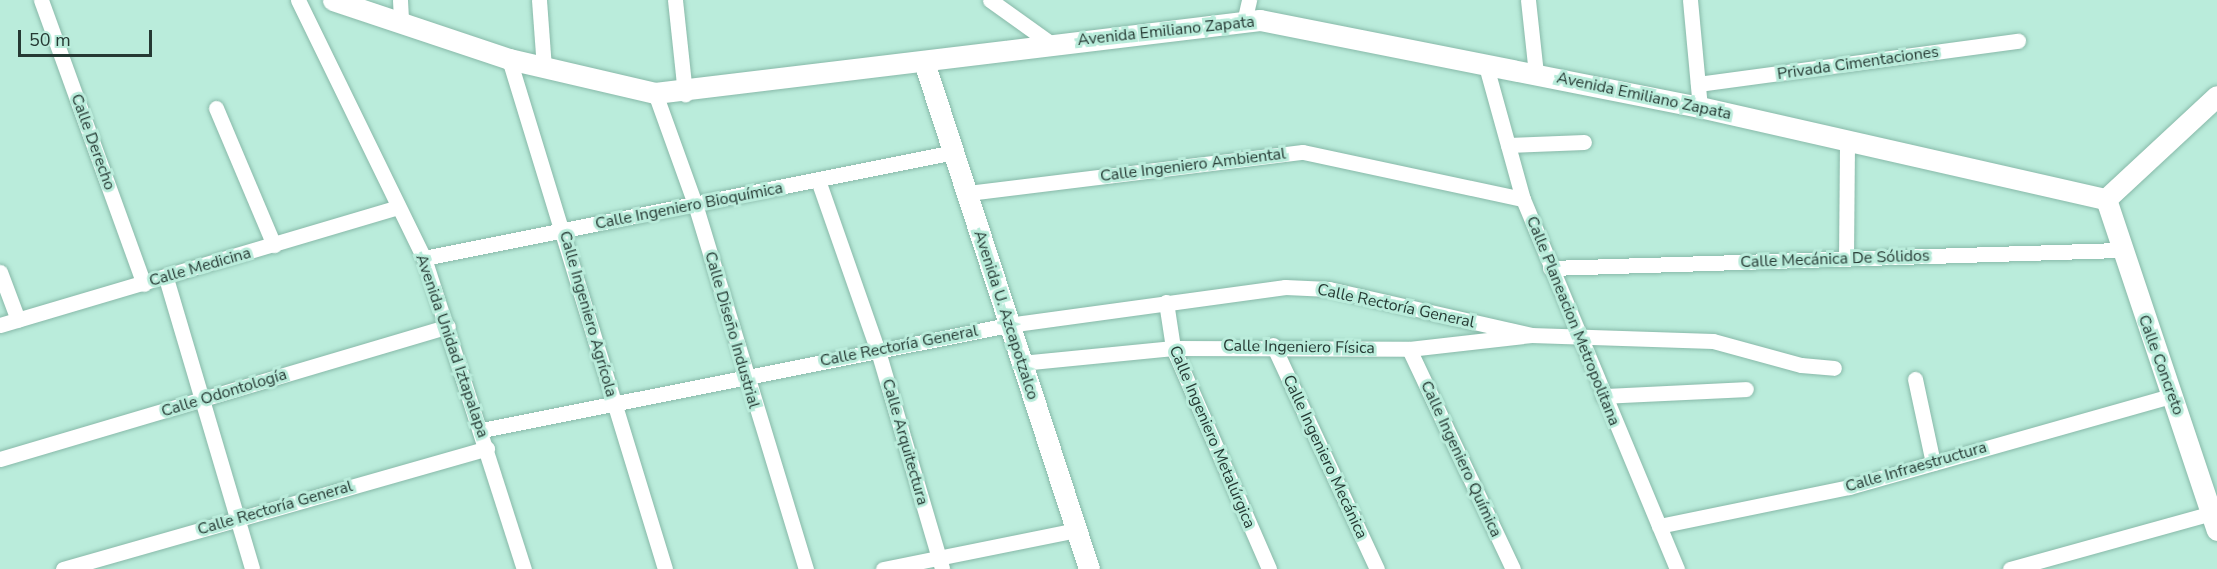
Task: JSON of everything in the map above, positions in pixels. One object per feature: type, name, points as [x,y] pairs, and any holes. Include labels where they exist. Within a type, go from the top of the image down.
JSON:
[{"type":"street","name":"Calle Derecho","points":[[41,0],[144,284]]},
{"type":"street","name":"Avenida Unidad Iztapalapa","points":[[298,0],[424,258],[482,430],[524,569]]},
{"type":"street","name":"Avenida Emiliano Zapata","points":[[333,0],[401,21],[508,59],[655,93],[685,94],[1050,43],[1244,22],[1536,74],[1700,107],[2106,199]]},
{"type":"street","points":[[400,0],[401,21]]},
{"type":"street","points":[[539,0],[544,68]]},
{"type":"street","points":[[675,0],[685,94]]},
{"type":"street","points":[[990,0],[1050,43]]},
{"type":"street","points":[[1244,22],[1249,0]]},
{"type":"street","points":[[1528,0],[1536,74]]},
{"type":"street","points":[[1690,0],[1700,107]]},
{"type":"street","name":"Privada Cimentaciones","points":[[1698,84],[2018,41]]},
{"type":"street","name":"Calle Ingeniero Agrícola","points":[[508,59],[563,231],[664,569]]},
{"type":"street","name":"Avenida U. Azcapotzalco","points":[[924,62],[1089,569]]},
{"type":"street","name":"Calle Planeacion Metropolitana","points":[[1486,66],[1523,200],[1577,336],[1677,569]]},
{"type":"street","name":"Calle Diseño Industrial","points":[[655,93],[695,204],[744,377],[806,569]]},
{"type":"street","points":[[2106,199],[2217,96]]},
{"type":"street","points":[[216,108],[274,245]]},
{"type":"street","points":[[1846,258],[1847,141]]},
{"type":"street","points":[[1508,145],[1584,142]]},
{"type":"street","name":"Calle Ingeniero Bioquímica","points":[[424,258],[954,152]]},
{"type":"street","name":"Calle Ingeniero Ambiental","points":[[968,193],[1303,152],[1523,200]]},
{"type":"street","name":"Calle Arquitectura","points":[[818,180],[878,351],[940,563]]},
{"type":"street","name":"Calle Concreto","points":[[2106,199],[2120,250],[2171,396],[2214,506]]},
{"type":"street","name":"Calle Medicina","points":[[0,325],[166,278],[398,207]]},
{"type":"street","name":"Calle Mecánica De Sólidos","points":[[1550,268],[2120,250]]},
{"type":"street","points":[[0,272],[18,320]]},
{"type":"street","points":[[166,278],[204,399],[235,519],[252,569]]},
{"type":"street","name":"Calle Rectoría General","points":[[482,430],[1008,324],[1166,302],[1307,286],[1531,335]]},
{"type":"street","name":"Calle Ingeniero Metalúrgica","points":[[1166,302],[1173,348],[1269,569]]},
{"type":"street","name":"Calle Odontología","points":[[0,459],[448,326]]},
{"type":"street","name":"Calle Ingeniero Física","points":[[1021,363],[1173,348],[1273,345],[1409,349],[1531,335],[1713,341],[1801,365],[1834,368]]},
{"type":"street","name":"Calle Ingeniero Mecánica","points":[[1273,345],[1377,569]]},
{"type":"street","name":"Calle Ingeniero Química","points":[[1409,349],[1513,569]]},
{"type":"street","points":[[1915,379],[1933,463]]},
{"type":"street","points":[[1603,396],[1746,389]]},
{"type":"street","name":"Calle Infraestructura","points":[[1659,526],[1849,487],[2171,396]]},
{"type":"street","name":"Calle Rectoría General","points":[[63,569],[487,448]]},
{"type":"street","points":[[2010,569],[2214,506]]},
{"type":"street","points":[[883,569],[940,563],[1076,530]]}]
